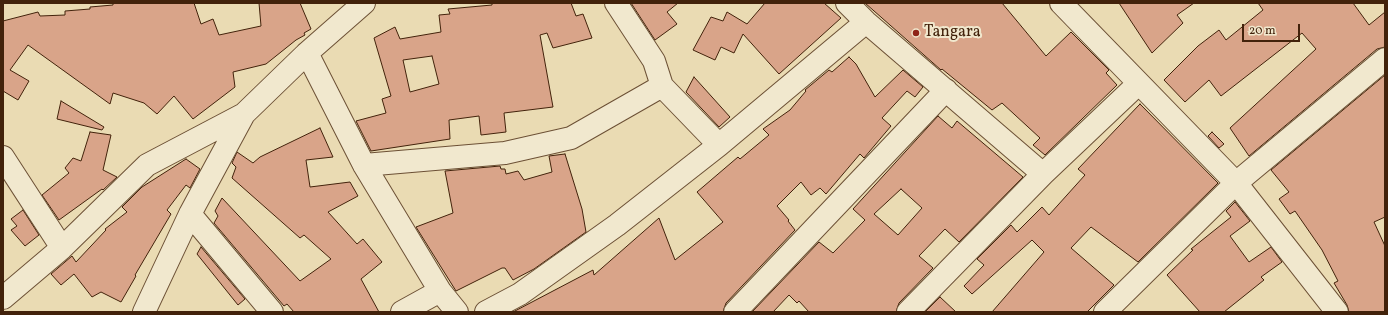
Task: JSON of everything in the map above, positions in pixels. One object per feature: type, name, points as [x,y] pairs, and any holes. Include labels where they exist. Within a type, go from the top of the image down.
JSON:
[{"type":"street","points":[[3,298],[62,248],[147,165],[244,114],[307,53],[364,3]]},
{"type":"street","points":[[616,3],[654,61],[662,86],[719,145]]},
{"type":"street","points":[[847,3],[866,22],[1043,174]]},
{"type":"street","points":[[1060,3],[1236,182],[1337,312]]},
{"type":"street","points":[[486,312],[520,294],[617,225],[719,145],[866,22]]},
{"type":"street","points":[[307,53],[364,165],[440,291],[457,312]]},
{"type":"street","points":[[1105,312],[1236,182],[1385,59]]},
{"type":"street","points":[[908,312],[1043,174],[1138,84]]},
{"type":"street","points":[[364,165],[505,153],[571,138],[662,86]]},
{"type":"street","points":[[735,312],[946,90]]},
{"type":"street","points":[[144,312],[190,214],[244,114]]},
{"type":"street","points":[[3,157],[62,248]]},
{"type":"street","points":[[190,214],[272,312]]},
{"type":"street","points":[[402,312],[440,291]]},
{"type":"street","points":[[440,291],[461,312]]},
{"type":"building","points":[[113,3],[194,3],[201,24],[213,19],[219,35],[261,26],[259,3],[300,3],[311,29],[266,64],[233,72],[235,87],[193,119],[174,96],[157,114],[144,103],[113,93],[110,104],[28,45],[10,70],[29,81],[18,100],[3,91],[3,21],[38,12],[40,16],[65,15],[65,11],[90,9],[90,7],[113,5]]},
{"type":"building","points":[[492,3],[571,3],[576,16],[583,14],[592,38],[553,48],[547,33],[540,35],[553,107],[504,113],[506,132],[481,135],[479,116],[449,120],[450,139],[371,151],[356,121],[386,113],[382,99],[391,96],[374,38],[395,27],[400,39],[441,32],[439,15],[450,14],[448,9],[492,5]],"holes":[[[432,56],[439,84],[410,92],[403,60]]]},
{"type":"building","points":[[631,3],[678,3],[667,12],[677,24],[655,40]]},
{"type":"building","points":[[765,3],[824,3],[841,18],[779,74],[743,34],[734,53],[721,47],[715,60],[693,50],[711,17],[723,21],[727,12],[747,24]]},
{"type":"building","points":[[865,3],[1002,3],[1046,56],[1071,32],[1109,70],[1106,73],[1117,85],[1045,155],[1033,145],[1040,138],[1002,103],[992,110],[942,69],[941,70]]},
{"type":"building","points":[[1119,3],[1194,3],[1177,15],[1183,23],[1152,53]]},
{"type":"building","points":[[1258,3],[1353,3],[1369,25],[1385,12],[1385,47],[1377,49],[1249,156],[1230,128],[1316,49],[1302,33],[1221,96],[1209,80],[1185,102],[1164,80],[1198,46],[1219,30],[1226,40],[1263,10]]},
{"type":"building","points":[[849,57],[856,64],[875,97],[903,70],[923,87],[915,97],[907,91],[882,118],[891,126],[864,158],[860,154],[826,194],[820,188],[811,195],[801,182],[777,206],[795,230],[726,303],[723,312],[513,312],[593,270],[594,275],[659,218],[675,260],[723,222],[697,192],[738,157],[740,159],[769,135],[763,129],[790,110],[806,91],[805,90],[829,70],[832,72]]},
{"type":"building","points":[[1385,75],[1385,217],[1374,222],[1385,246],[1385,312],[1349,312],[1347,305],[1334,283],[1338,281],[1322,250],[1295,211],[1290,214],[1279,199],[1289,192],[1271,170]]},
{"type":"building","points":[[694,77],[730,117],[719,127],[686,92]]},
{"type":"building","points":[[61,101],[104,127],[102,130],[57,119]]},
{"type":"building","points":[[1140,104],[1218,183],[1138,262],[1091,227],[1071,248],[1114,285],[1087,312],[992,312],[1044,252],[1032,240],[972,294],[964,286],[984,265],[977,259],[1011,225],[1017,232],[1042,207],[1049,215],[1085,175],[1078,169]]},
{"type":"building","points":[[938,116],[952,128],[957,121],[1023,177],[959,242],[945,229],[919,256],[933,268],[899,303],[896,312],[809,312],[799,301],[797,303],[789,295],[773,312],[752,312],[819,242],[833,253],[865,220],[853,209]],"holes":[[[901,189],[922,208],[898,235],[874,214]]]},
{"type":"building","points":[[320,128],[333,157],[306,160],[310,187],[350,182],[358,196],[328,212],[357,244],[363,239],[382,262],[361,279],[379,312],[294,312],[287,304],[284,306],[214,223],[218,216],[215,211],[222,198],[300,281],[331,259],[304,235],[300,238],[232,178],[236,167],[232,163],[237,152],[253,163],[260,157]]},
{"type":"building","points":[[90,132],[111,135],[103,170],[117,177],[103,190],[102,189],[59,220],[42,195],[69,173],[65,168],[73,158],[81,161]]},
{"type":"building","points":[[1212,132],[1224,144],[1219,148],[1208,136]]},
{"type":"building","points":[[565,154],[582,209],[586,232],[534,269],[513,280],[505,268],[502,268],[456,291],[416,227],[453,213],[445,171],[500,166],[501,169],[505,169],[506,174],[518,171],[524,180],[552,172],[549,156]]},
{"type":"building","points":[[186,159],[200,169],[190,188],[186,185],[167,210],[171,214],[121,302],[101,292],[92,297],[74,274],[61,285],[51,274],[72,256],[76,262],[106,230],[105,229],[127,212],[122,207],[142,187]]},
{"type":"building","points":[[1235,202],[1250,221],[1230,236],[1249,262],[1271,247],[1282,262],[1261,277],[1264,280],[1224,312],[1200,312],[1167,275],[1193,250],[1191,249],[1231,217],[1226,211]]},
{"type":"building","points":[[23,210],[39,235],[25,246],[11,230],[17,226],[11,219]]},
{"type":"building","points":[[201,247],[245,299],[238,305],[197,254]]},
{"type":"building","points":[[940,297],[956,312],[925,312]]},
{"type":"place","name":"Tangara","points":[[916,33]]}]
